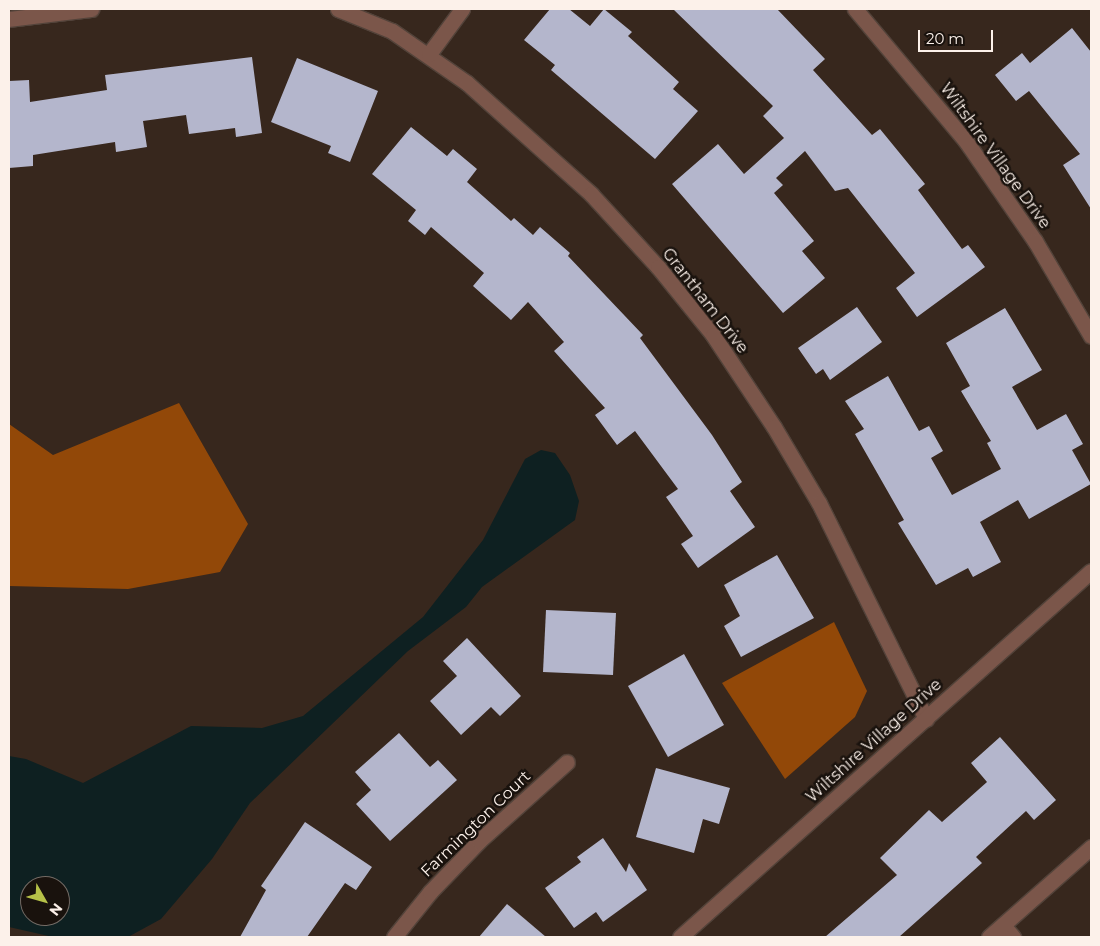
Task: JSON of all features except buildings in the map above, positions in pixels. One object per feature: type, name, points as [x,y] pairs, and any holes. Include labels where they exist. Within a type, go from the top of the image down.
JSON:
[{"type":"street","points":[[9,18],[91,9]]},
{"type":"street","name":"Grantham Drive","points":[[338,9],[392,31],[429,54],[534,140],[595,198],[658,266],[712,335],[774,427],[818,503],[926,719]]},
{"type":"street","points":[[429,54],[462,9]]},
{"type":"street","name":"Wiltshire Village Drive","points":[[855,9],[965,140],[1035,241],[1091,336]]},
{"type":"street","name":"Wiltshire Village Drive","points":[[680,937],[1091,571]]},
{"type":"street","name":"Farmington Court","points":[[394,937],[430,892],[479,841],[567,762]]},
{"type":"street","points":[[989,937],[1091,847]]},
{"type":"street","points":[[1003,925],[1013,937]]},
{"type":"shaded area","points":[[179,403],[248,524],[220,572],[128,589],[9,586],[9,424],[53,455]]},
{"type":"shaded area","points":[[541,450],[555,453],[570,475],[579,501],[575,520],[482,587],[466,607],[408,651],[250,803],[212,859],[161,919],[128,937],[53,937],[9,927],[9,756],[26,759],[83,783],[191,726],[262,728],[303,716],[423,617],[483,540],[525,459]]},
{"type":"shaded area","points":[[834,622],[867,691],[855,717],[785,779],[722,683]]}]
